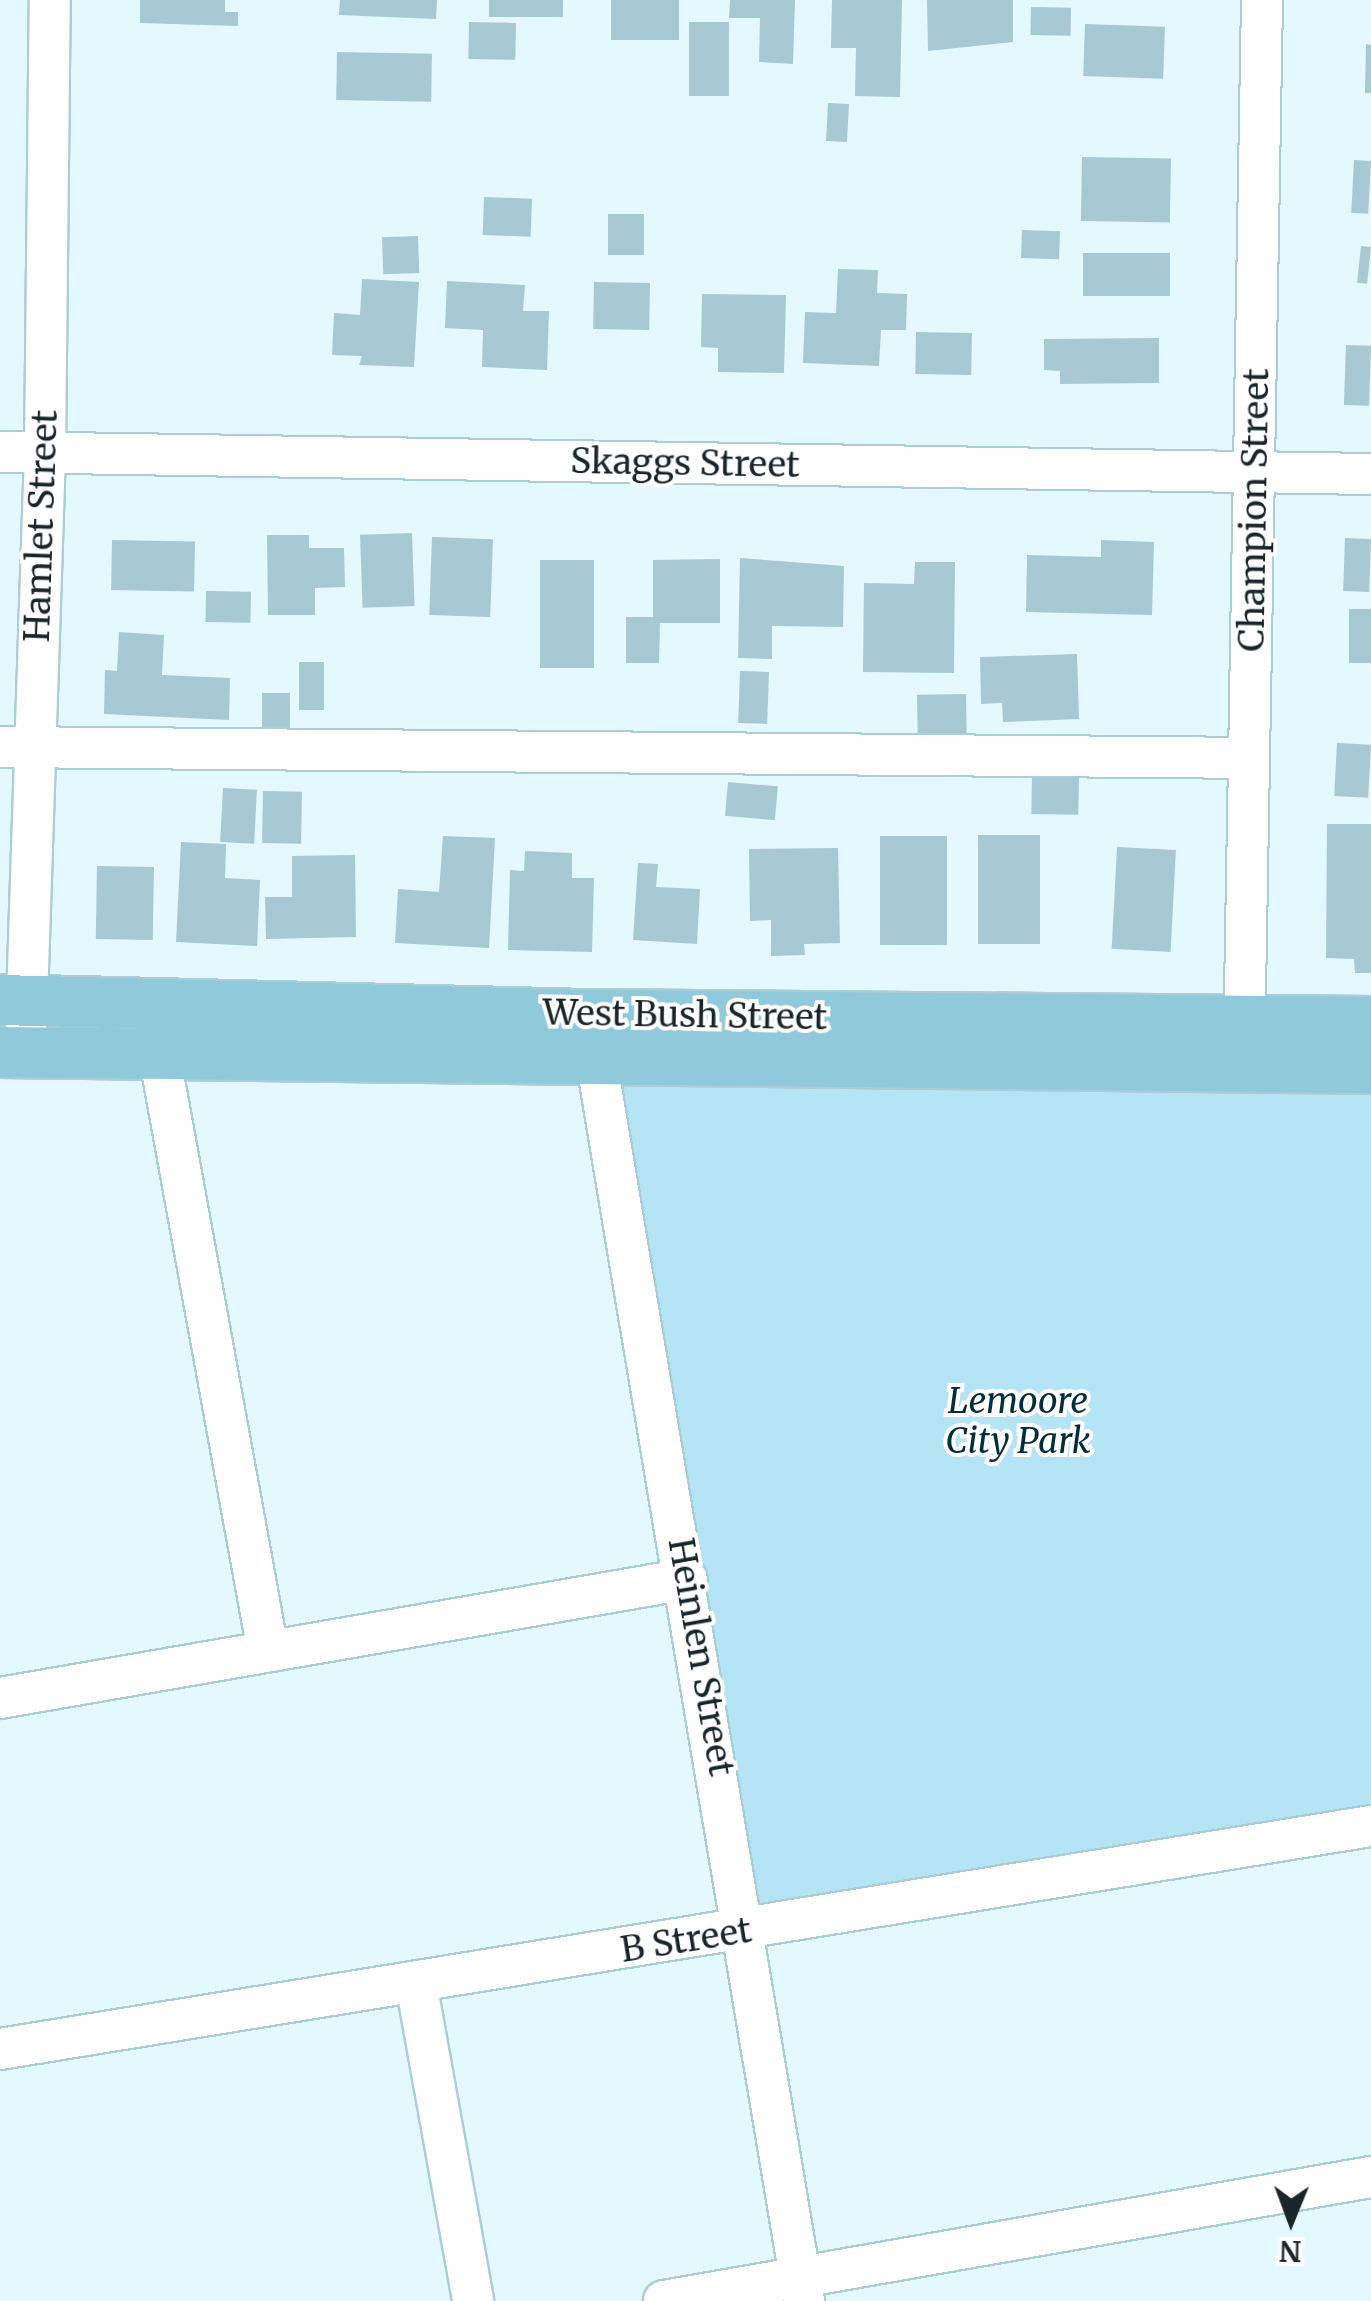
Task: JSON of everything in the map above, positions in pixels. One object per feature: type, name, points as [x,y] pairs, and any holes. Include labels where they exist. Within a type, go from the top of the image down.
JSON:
[{"type":"main road","name":"West Bush Street","points":[[13,1000],[588,1016],[1244,1043],[1371,1068]]},
{"type":"main road","name":"West Bush Street","points":[[13,1052],[600,1064],[1244,1043],[1371,1022]]},
{"type":"street","name":"Hamlet Street","points":[[13,1052],[17,747],[45,453],[50,0]]},
{"type":"street","name":"Champion Street","points":[[1244,1043],[1262,0]]},
{"type":"street","name":"Skaggs Street","points":[[0,452],[1371,474]]},
{"type":"street","points":[[17,747],[1249,758]]},
{"type":"street","name":"Heinlen Street","points":[[588,1016],[600,1064],[688,1579],[802,2288]]},
{"type":"street","points":[[160,1053],[268,1652]]},
{"type":"street","points":[[0,1698],[688,1579]]},
{"type":"street","name":"B Street","points":[[0,2049],[1371,1826]]},
{"type":"street","points":[[416,1983],[474,2301]]},
{"type":"street","points":[[664,2301],[802,2288],[1371,2177]]},
{"type":"green space","name":"Lemoore City Park","points":[[600,1064],[1371,1068],[1371,1826],[747,1930]]},
{"type":"building","points":[[140,0],[225,0],[225,12],[238,12],[238,26],[140,23]]},
{"type":"building","points":[[340,0],[437,0],[436,19],[339,15]]},
{"type":"building","points":[[489,0],[563,0],[563,17],[489,17]]},
{"type":"building","points":[[611,0],[679,0],[679,40],[611,40]]},
{"type":"building","points":[[730,0],[795,0],[793,64],[759,62],[760,18],[729,18]]},
{"type":"building","points":[[832,0],[902,0],[900,97],[855,96],[856,48],[831,48]]},
{"type":"building","points":[[927,0],[1013,0],[1013,42],[928,51]]},
{"type":"building","points":[[1031,7],[1071,8],[1071,36],[1031,35]]},
{"type":"building","points":[[469,22],[516,23],[515,60],[468,59]]},
{"type":"building","points":[[689,22],[729,22],[729,96],[689,96]]},
{"type":"building","points":[[1085,24],[1165,27],[1163,79],[1083,76]]},
{"type":"building","points":[[1366,44],[1371,45],[1371,93],[1365,93]]},
{"type":"building","points":[[337,52],[432,54],[431,102],[336,100]]},
{"type":"building","points":[[828,103],[849,104],[847,142],[826,141]]},
{"type":"building","points":[[1082,157],[1171,159],[1170,223],[1081,221]]},
{"type":"building","points":[[1354,160],[1371,161],[1368,214],[1351,213]]},
{"type":"building","points":[[484,197],[532,199],[531,237],[483,235]]},
{"type":"building","points":[[608,214],[644,214],[644,255],[608,255]]},
{"type":"building","points":[[1022,230],[1060,231],[1059,259],[1021,258]]},
{"type":"building","points":[[418,236],[419,273],[383,274],[382,237]]},
{"type":"building","points":[[1361,246],[1371,247],[1367,284],[1357,283]]},
{"type":"building","points":[[1083,253],[1170,253],[1170,296],[1083,296]]},
{"type":"building","points":[[838,269],[878,270],[877,293],[907,294],[906,330],[881,330],[879,366],[803,363],[805,312],[836,313]]},
{"type":"building","points":[[362,279],[419,282],[414,367],[359,365],[362,356],[332,355],[334,313],[360,315]]},
{"type":"building","points":[[447,281],[525,285],[523,311],[549,311],[547,370],[482,367],[483,330],[445,328]]},
{"type":"building","points":[[594,282],[650,283],[649,330],[593,329]]},
{"type":"building","points":[[702,294],[786,295],[784,373],[718,372],[718,348],[701,347]]},
{"type":"building","points":[[916,332],[972,333],[971,375],[915,374]]},
{"type":"building","points":[[1159,338],[1159,383],[1060,384],[1060,371],[1044,370],[1044,339]]},
{"type":"building","points":[[1346,345],[1371,346],[1369,406],[1344,405]]},
{"type":"building","points":[[412,533],[415,606],[363,608],[360,535]]},
{"type":"building","points":[[267,535],[309,535],[309,548],[344,548],[345,587],[315,588],[315,615],[268,615]]},
{"type":"building","points":[[432,537],[493,539],[490,617],[429,615]]},
{"type":"building","points":[[1345,538],[1371,539],[1369,592],[1343,591]]},
{"type":"building","points":[[112,540],[195,541],[194,591],[111,590]]},
{"type":"building","points":[[1101,540],[1154,542],[1152,615],[1026,612],[1027,555],[1101,557]]},
{"type":"building","points":[[740,558],[844,566],[843,627],[772,626],[772,659],[738,658]]},
{"type":"building","points":[[720,559],[720,623],[660,623],[659,663],[626,663],[626,617],[653,617],[653,560]]},
{"type":"building","points":[[540,560],[594,560],[594,668],[540,668]]},
{"type":"building","points":[[915,562],[955,562],[954,673],[863,672],[864,583],[914,584]]},
{"type":"building","points":[[206,591],[251,592],[250,623],[205,622]]},
{"type":"building","points":[[1349,609],[1371,609],[1371,663],[1349,663]]},
{"type":"building","points":[[119,632],[164,635],[162,675],[230,678],[229,720],[104,714],[105,670],[117,671]]},
{"type":"building","points":[[1077,654],[1079,719],[1003,722],[1002,703],[981,704],[980,657]]},
{"type":"building","points":[[299,662],[324,662],[324,710],[299,710]]},
{"type":"building","points":[[740,671],[769,672],[767,724],[738,723]]},
{"type":"building","points":[[262,693],[290,693],[290,733],[262,733]]},
{"type":"building","points":[[966,694],[967,743],[918,744],[917,695]]},
{"type":"building","points":[[1337,743],[1371,745],[1368,798],[1334,796]]},
{"type":"building","points":[[1032,776],[1079,777],[1078,815],[1031,814]]},
{"type":"building","points":[[728,782],[778,786],[775,820],[725,816]]},
{"type":"building","points":[[223,788],[257,790],[254,844],[220,842]]},
{"type":"building","points":[[263,791],[302,792],[301,844],[262,843]]},
{"type":"building","points":[[1327,824],[1371,824],[1371,973],[1355,973],[1354,959],[1326,958]]},
{"type":"building","points":[[978,835],[1040,835],[1040,944],[978,944]]},
{"type":"building","points":[[443,836],[495,838],[489,948],[395,943],[398,889],[439,892]]},
{"type":"building","points":[[880,836],[947,836],[947,945],[880,945]]},
{"type":"building","points":[[181,842],[226,844],[225,878],[260,880],[257,946],[176,942]]},
{"type":"building","points":[[1117,847],[1176,850],[1171,952],[1112,949]]},
{"type":"building","points":[[838,848],[840,943],[804,944],[805,955],[771,956],[771,920],[750,921],[749,849]]},
{"type":"building","points":[[525,851],[572,853],[572,878],[594,878],[592,952],[508,950],[510,870],[524,871]]},
{"type":"building","points":[[355,855],[356,937],[266,939],[265,897],[292,897],[292,856]]},
{"type":"building","points":[[638,863],[658,864],[656,887],[700,889],[697,944],[633,940]]},
{"type":"building","points":[[97,866],[154,867],[153,940],[96,939]]}]
